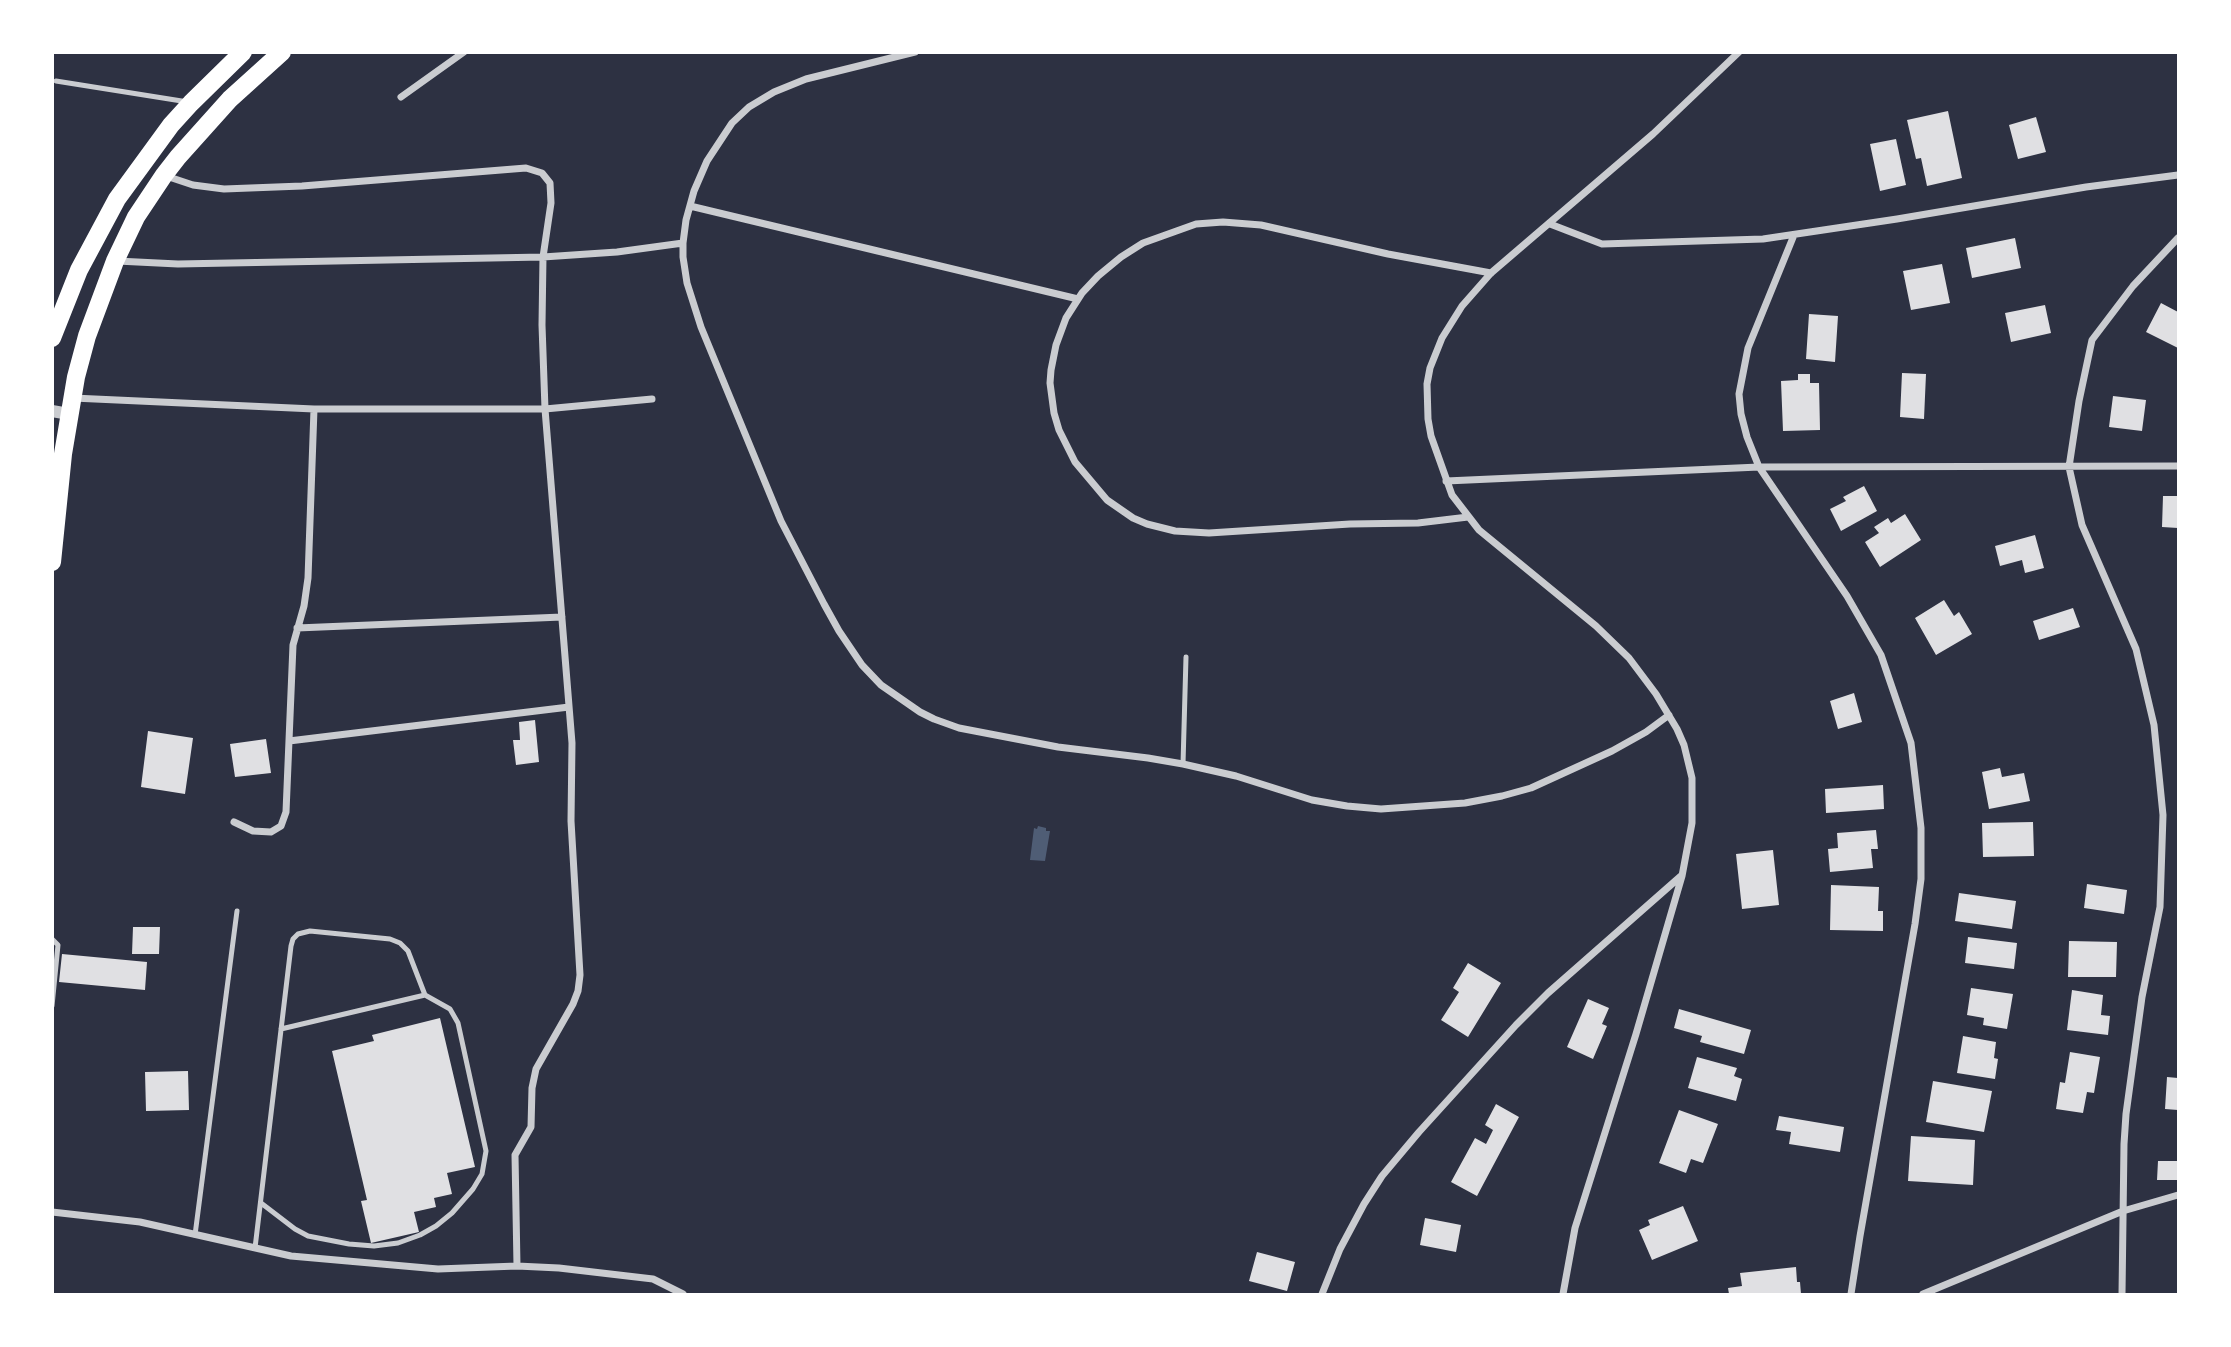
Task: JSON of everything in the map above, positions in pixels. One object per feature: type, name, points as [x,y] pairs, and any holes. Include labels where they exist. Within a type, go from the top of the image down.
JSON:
[{"type":"main road","points":[[52,338],[75,279],[103,224],[142,163],[191,103],[243,52]]},
{"type":"main road","points":[[52,562],[60,431],[65,407],[87,336],[115,261],[136,217],[191,141],[230,99],[282,52]]},
{"type":"street","points":[[401,97],[464,52]]},
{"type":"street","points":[[915,52],[806,79],[774,92],[749,107],[732,123],[714,147],[694,191],[683,243],[687,283],[701,327],[782,521],[829,613],[852,651],[874,678],[907,704],[947,724],[1046,745],[1183,764],[1236,776],[1312,800],[1381,808],[1485,801],[1549,782],[1629,742],[1669,715]]},
{"type":"street","points":[[1563,1294],[1575,1228],[1682,876],[1692,823],[1692,778],[1684,745],[1669,715],[1638,670],[1615,643],[1577,609],[1489,538],[1468,517],[1452,495],[1431,436],[1427,384],[1442,338],[1451,322],[1491,273],[1653,134],[1739,52]]},
{"type":"street","points":[[164,175],[193,186],[224,189],[302,186],[526,168],[542,173],[550,183],[551,204],[542,257],[545,409],[572,743],[571,821],[580,975],[573,1004],[537,1069],[532,1088],[531,1127],[514,1155],[517,1265]]},
{"type":"street","points":[[1550,224],[1602,244],[1763,239],[2086,187],[2179,175]]},
{"type":"street","points":[[690,206],[1078,299]]},
{"type":"street","points":[[1468,517],[1418,523],[1350,524],[1200,533],[1163,530],[1133,518],[1107,500],[1085,476],[1066,445],[1054,414],[1050,383],[1054,356],[1066,318],[1078,299],[1108,267],[1143,243],[1180,229],[1209,223],[1261,225],[1388,254],[1491,273]]},
{"type":"street","points":[[1794,235],[1755,328],[1741,375],[1741,414],[1746,437],[1759,467],[1847,596],[1881,655],[1911,743],[1920,828],[1921,879],[1852,1294]]},
{"type":"street","points":[[2122,1294],[2126,1114],[2142,997],[2161,907],[2163,815],[2154,725],[2136,649],[2082,525],[2069,467],[2092,340],[2133,286],[2179,238]]},
{"type":"street","points":[[115,261],[178,264],[542,257],[617,252],[683,243]]},
{"type":"street","points":[[65,407],[545,409],[652,399]]},
{"type":"street","points":[[234,822],[253,831],[265,833],[281,826],[286,812],[292,655],[308,578],[314,409]]},
{"type":"street","points":[[1446,481],[1759,467],[2179,466]]},
{"type":"street","points":[[297,628],[562,617]]},
{"type":"street","points":[[289,741],[569,707]]},
{"type":"street","points":[[1322,1294],[1340,1249],[1364,1204],[1382,1176],[1410,1142],[1548,993],[1682,876]]},
{"type":"street","points":[[1923,1294],[2123,1211],[2179,1195]]},
{"type":"street","points":[[52,1212],[140,1222],[291,1256],[438,1269],[517,1265],[559,1268],[653,1279],[683,1294]]},
{"type":"lane","points":[[56,80],[191,103]]},
{"type":"lane","points":[[1183,764],[1186,657]]},
{"type":"lane","points":[[195,1235],[237,911]]},
{"type":"lane","points":[[255,1248],[291,946],[303,931],[390,939],[400,943],[411,956],[425,995],[450,1009],[458,1023],[486,1150],[482,1174],[452,1213],[436,1226],[420,1235],[374,1246],[308,1236],[261,1203]]},
{"type":"lane","points":[[52,939],[58,945],[52,1006]]},
{"type":"lane","points":[[281,1029],[425,995]]},
{"type":"water","points":[[1038,826],[1050,831],[1045,861],[1030,860],[1034,828],[1037,829]]},
{"type":"building","points":[[1948,111],[1962,178],[1927,186],[1921,158],[1916,159],[1907,120]]},
{"type":"building","points":[[2036,117],[2046,152],[2018,159],[2009,125]]},
{"type":"building","points":[[1896,139],[1906,185],[1880,191],[1870,144]]},
{"type":"building","points":[[2015,238],[2021,268],[1972,278],[1966,248]]},
{"type":"building","points":[[1942,264],[1950,303],[1911,310],[1903,271]]},
{"type":"building","points":[[2161,303],[2178,312],[2178,348],[2146,332]]},
{"type":"building","points":[[2045,305],[2051,333],[2011,342],[2005,313]]},
{"type":"building","points":[[1809,314],[1838,316],[1835,362],[1806,359]]},
{"type":"building","points":[[1902,373],[1926,374],[1924,419],[1900,417]]},
{"type":"building","points":[[1798,374],[1810,374],[1810,383],[1819,383],[1820,430],[1783,431],[1781,381],[1798,380]]},
{"type":"building","points":[[2113,396],[2146,400],[2142,431],[2109,427]]},
{"type":"building","points":[[1864,486],[1877,511],[1841,531],[1830,509],[1846,501],[1843,497]]},
{"type":"building","points":[[2163,496],[2178,496],[2178,528],[2162,527]]},
{"type":"building","points":[[1905,514],[1921,540],[1880,567],[1865,542],[1879,533],[1874,527],[1888,518],[1891,523]]},
{"type":"building","points":[[2035,535],[2044,568],[2025,573],[2022,560],[2000,566],[1995,546]]},
{"type":"building","points":[[1944,600],[1954,616],[1959,612],[1972,634],[1936,655],[1915,618]]},
{"type":"building","points":[[2073,608],[2080,627],[2039,640],[2033,621]]},
{"type":"building","points":[[1854,693],[1862,722],[1838,729],[1830,701]]},
{"type":"building","points":[[535,720],[539,762],[516,765],[513,740],[520,740],[519,722]]},
{"type":"building","points":[[148,731],[193,738],[185,794],[141,787]]},
{"type":"building","points":[[266,739],[271,773],[235,777],[230,744]]},
{"type":"building","points":[[2000,768],[2002,777],[2024,773],[2030,801],[1989,809],[1982,772]]},
{"type":"building","points":[[1883,785],[1884,809],[1826,813],[1825,789]]},
{"type":"building","points":[[2033,822],[2034,856],[1983,857],[1982,823]]},
{"type":"building","points":[[1876,830],[1878,849],[1871,849],[1873,868],[1830,872],[1828,849],[1838,848],[1837,833]]},
{"type":"building","points":[[1773,850],[1779,905],[1742,909],[1736,854]]},
{"type":"building","points":[[2087,884],[2127,890],[2124,914],[2084,908]]},
{"type":"building","points":[[1831,885],[1879,887],[1878,911],[1883,911],[1883,931],[1830,930]]},
{"type":"building","points":[[1959,893],[2016,901],[2012,929],[1955,921]]},
{"type":"building","points":[[133,927],[160,927],[159,954],[132,954]]},
{"type":"building","points":[[1968,937],[2017,943],[2014,969],[1965,963]]},
{"type":"building","points":[[2069,941],[2117,942],[2116,977],[2068,977]]},
{"type":"building","points":[[62,954],[147,962],[145,990],[59,982]]},
{"type":"building","points":[[1468,963],[1501,983],[1468,1037],[1441,1020],[1459,992],[1453,988]]},
{"type":"building","points":[[1971,988],[2013,994],[2007,1029],[1983,1025],[1984,1018],[1967,1015]]},
{"type":"building","points":[[2072,990],[2103,995],[2101,1015],[2110,1016],[2108,1035],[2067,1030]]},
{"type":"building","points":[[1588,999],[1609,1008],[1602,1024],[1607,1026],[1593,1059],[1567,1047]]},
{"type":"building","points":[[1679,1009],[1751,1030],[1744,1054],[1700,1042],[1702,1036],[1674,1028]]},
{"type":"building","points":[[440,1018],[475,1167],[447,1173],[452,1194],[434,1198],[436,1207],[414,1212],[419,1232],[371,1243],[361,1201],[367,1200],[332,1051],[374,1041],[372,1035]]},
{"type":"building","points":[[1963,1036],[1996,1042],[1994,1058],[1998,1059],[1995,1079],[1957,1073]]},
{"type":"building","points":[[2070,1052],[2100,1057],[2094,1093],[2087,1092],[2083,1113],[2056,1109],[2060,1082],[2065,1083]]},
{"type":"building","points":[[1697,1057],[1737,1068],[1734,1076],[1742,1079],[1736,1101],[1688,1088]]},
{"type":"building","points":[[188,1071],[189,1110],[146,1111],[145,1072]]},
{"type":"building","points":[[2167,1077],[2178,1078],[2178,1110],[2165,1109]]},
{"type":"building","points":[[1933,1081],[1992,1091],[1984,1132],[1926,1122]]},
{"type":"building","points":[[1496,1104],[1519,1117],[1477,1196],[1451,1182],[1475,1138],[1486,1144],[1493,1130],[1485,1125]]},
{"type":"building","points":[[1679,1110],[1718,1124],[1703,1163],[1691,1159],[1686,1173],[1659,1163]]},
{"type":"building","points":[[1779,1116],[1844,1127],[1840,1152],[1789,1144],[1791,1132],[1776,1130]]},
{"type":"building","points":[[1911,1136],[1975,1140],[1973,1185],[1908,1181]]},
{"type":"building","points":[[2158,1161],[2178,1161],[2178,1180],[2157,1180]]},
{"type":"building","points":[[1683,1206],[1698,1241],[1652,1260],[1639,1230],[1650,1225],[1648,1220]]},
{"type":"building","points":[[1425,1218],[1461,1225],[1456,1252],[1420,1245]]},
{"type":"building","points":[[1257,1252],[1295,1262],[1287,1291],[1249,1281]]},
{"type":"building","points":[[1796,1267],[1801,1294],[1729,1294],[1728,1288],[1742,1286],[1740,1273]]}]
